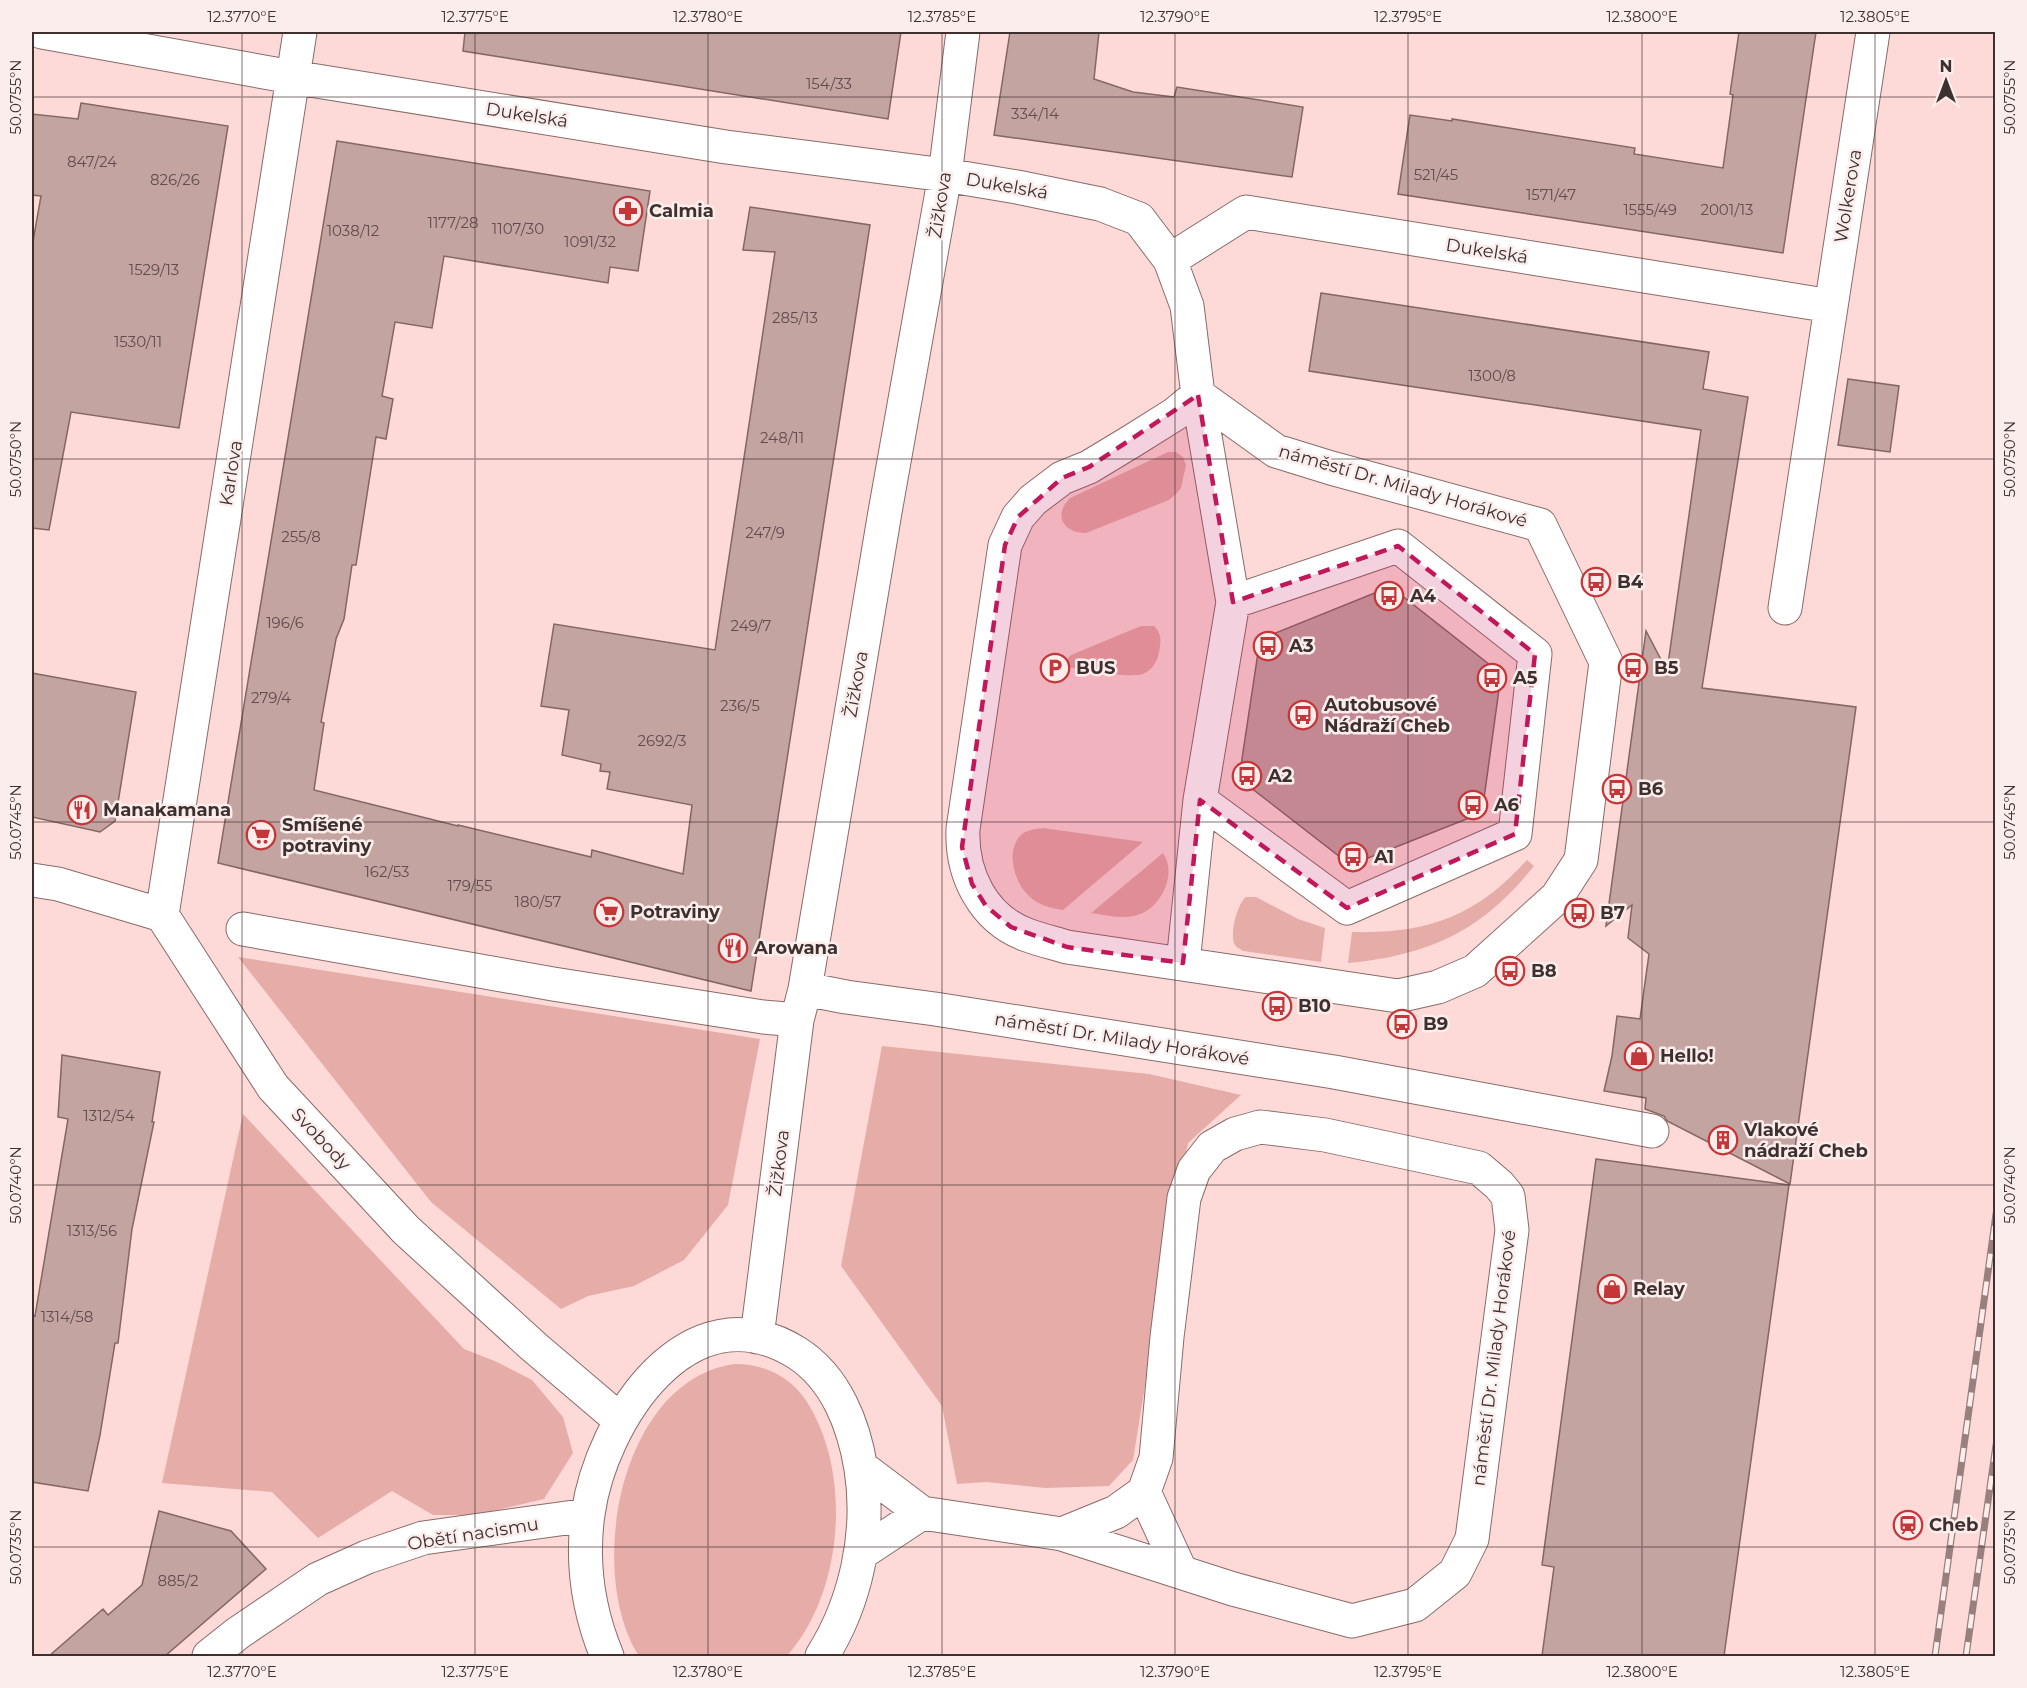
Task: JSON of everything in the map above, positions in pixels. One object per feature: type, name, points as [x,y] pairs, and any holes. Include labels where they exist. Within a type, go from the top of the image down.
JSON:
[{"type":"street","name":"Dukelská","points":[[42,32],[292,77],[726,147],[945,175],[1100,204],[1139,219],[1170,260],[1246,212],[1831,306]]},
{"type":"street","name":"Karlova","points":[[162,915],[300,32]]},
{"type":"street","name":"Žižkova","points":[[756,1337],[797,1020],[805,989],[885,512],[945,175],[963,32]]},
{"type":"street","name":"Wolkerova","points":[[1785,608],[1873,32]]},
{"type":"street","points":[[1170,260],[1187,306],[1198,395],[1233,602],[1200,800],[1183,963]]},
{"type":"street","name":"náměstí Dr. Milady Horákové","points":[[1198,395],[1276,451],[1540,525],[1606,662],[1581,860],[1557,897],[1475,971],[1438,987],[1398,996],[1183,963],[1067,947],[1027,935],[1011,927],[986,906],[972,884],[962,848],[1005,545],[1018,518],[1033,500],[1062,478],[1089,467],[1132,441],[1175,414],[1198,395]]},
{"type":"street","points":[[1200,800],[1347,908],[1515,834],[1535,654],[1398,546],[1233,602]]},
{"type":"street","points":[[32,880],[58,884],[162,915]]},
{"type":"street","name":"Svobody","points":[[162,915],[273,1088],[406,1230],[533,1346],[620,1420]]},
{"type":"street","points":[[243,929],[565,986],[763,1017],[797,1020]]},
{"type":"street","name":"náměstí Dr. Milady Horákové","points":[[805,989],[1334,1072],[1652,1131]]},
{"type":"street","name":"náměstí Dr. Milady Horákové","points":[[861,1467],[922,1513],[1062,1534],[1233,1589],[1352,1621],[1415,1605],[1455,1573],[1472,1539],[1512,1230],[1508,1196],[1499,1185],[1479,1168],[1420,1154],[1296,1131],[1260,1127],[1235,1134],[1212,1147],[1194,1170],[1184,1198],[1155,1458],[1144,1492]]},
{"type":"street","points":[[607,1656],[594,1623],[587,1587],[585,1549],[588,1515],[595,1481],[604,1454],[620,1420],[635,1396],[652,1376],[679,1354],[693,1346],[716,1338],[740,1335],[772,1341],[787,1347],[813,1366],[824,1378],[842,1407],[849,1423],[861,1467],[864,1515],[860,1554],[845,1610],[822,1656]]},
{"type":"street","points":[[1062,1534],[1116,1512],[1144,1492],[1181,1572]]},
{"type":"street","points":[[860,1554],[922,1513]]},
{"type":"street","name":"Obětí nacismu","points":[[209,1656],[318,1579],[367,1557],[423,1539],[588,1515]]},
{"type":"highlighted area","points":[[1198,395],[1233,602],[1398,546],[1535,654],[1515,834],[1347,908],[1200,800],[1183,963],[1067,947],[1011,927],[986,906],[972,884],[962,847],[1005,545],[1018,517],[1062,478],[1089,467]]},
{"type":"shaded area","points":[[1168,452],[1176,452],[1183,457],[1186,465],[1181,488],[1169,500],[1086,533],[1071,530],[1063,522],[1062,511],[1070,498]]},
{"type":"shaded area","points":[[1141,626],[1154,626],[1160,638],[1157,659],[1152,668],[1143,674],[1118,675],[1069,667],[1067,659],[1071,655]]},
{"type":"shaded area","points":[[1043,828],[1143,842],[1063,910],[1036,902],[1019,883],[1013,866],[1013,849],[1021,835]]},
{"type":"shaded area","points":[[1163,853],[1167,862],[1167,881],[1159,900],[1152,907],[1143,913],[1129,917],[1091,913]]},
{"type":"shaded area","points":[[1527,860],[1534,866],[1514,889],[1474,923],[1452,936],[1404,954],[1348,963],[1352,932],[1404,930],[1448,918],[1489,896]]},
{"type":"shaded area","points":[[1246,897],[1256,897],[1298,919],[1325,928],[1321,962],[1243,951],[1237,947],[1233,941],[1233,928],[1237,913]]},
{"type":"shaded area","points":[[238,957],[760,1039],[728,1205],[684,1260],[634,1286],[588,1296],[561,1309],[431,1202]]},
{"type":"shaded area","points":[[882,1046],[1149,1074],[1241,1095],[1188,1143],[1168,1244],[1133,1460],[1109,1486],[1045,1488],[986,1482],[957,1484],[942,1406],[841,1266]]},
{"type":"shaded area","points":[[243,1114],[464,1349],[497,1362],[532,1380],[563,1417],[573,1453],[544,1499],[476,1515],[433,1515],[392,1491],[318,1538],[272,1492],[162,1483]]},
{"type":"shaded area","points":[[735,1364],[765,1369],[791,1383],[805,1399],[820,1428],[830,1460],[835,1495],[835,1530],[830,1565],[821,1599],[806,1629],[787,1656],[639,1656],[623,1620],[615,1577],[615,1531],[624,1484],[640,1441],[664,1404],[696,1377]]},
{"type":"building","points":[[465,32],[901,32],[888,119],[463,51]]},
{"type":"building","points":[[1010,32],[1099,32],[1094,79],[1133,92],[1174,97],[1177,87],[1303,107],[1292,177],[994,135]]},
{"type":"building","points":[[1739,32],[1816,32],[1783,253],[1398,194],[1410,115],[1452,121],[1452,119],[1635,148],[1634,154],[1723,168]]},
{"type":"building","points":[[81,103],[228,126],[179,428],[71,412],[49,530],[32,528],[32,247],[41,196],[32,195],[32,114],[78,119]]},
{"type":"building","points":[[337,141],[650,191],[638,271],[610,267],[608,283],[444,256],[432,328],[395,322],[382,396],[393,399],[386,439],[376,437],[356,565],[352,565],[344,619],[336,639],[321,722],[324,723],[314,790],[591,857],[592,850],[683,874],[692,805],[607,789],[610,772],[600,771],[601,764],[562,755],[569,710],[541,706],[554,624],[715,650],[775,252],[743,250],[750,207],[870,225],[751,991],[218,863]]},
{"type":"building","points":[[1321,293],[1709,352],[1703,389],[1748,397],[1702,688],[1856,707],[1790,1184],[1667,1121],[1664,1116],[1645,1109],[1646,1098],[1604,1091],[1612,1056],[1617,1016],[1640,1019],[1649,954],[1628,938],[1632,905],[1606,926],[1646,631],[1667,671],[1701,430],[1309,371]]},
{"type":"building","points":[[1848,379],[1899,386],[1890,452],[1838,445]]},
{"type":"building","points":[[1382,590],[1396,591],[1495,669],[1500,682],[1482,813],[1358,862],[1344,860],[1246,784],[1240,772],[1259,646],[1268,636]]},
{"type":"building","points":[[32,673],[136,692],[115,821],[100,832],[32,817]]},
{"type":"building","points":[[62,1055],[160,1072],[152,1122],[154,1122],[132,1229],[118,1343],[115,1343],[88,1491],[32,1482],[32,1315],[35,1316],[68,1119],[58,1117]]},
{"type":"building","points":[[1596,1159],[1789,1185],[1724,1656],[1542,1656],[1554,1567],[1542,1565]]},
{"type":"building","points":[[159,1511],[231,1531],[266,1569],[165,1656],[49,1656],[103,1609],[108,1615],[142,1585]]},
{"type":"railway","points":[[1935,1656],[1996,1214]]},
{"type":"railway","points":[[1966,1656],[1996,1445]]},
{"type":"place","name":"Calmia","points":[[628,211]]},
{"type":"place","name":"B4","points":[[1596,582]]},
{"type":"place","name":"A4","points":[[1389,596]]},
{"type":"place","name":"A3","points":[[1268,646]]},
{"type":"place","name":"BUS","points":[[1055,668]]},
{"type":"place","name":"B5","points":[[1633,668]]},
{"type":"place","name":"A5","points":[[1492,678]]},
{"type":"place","name":"Autobusové Nádraží Cheb","points":[[1303,715]]},
{"type":"place","name":"A2","points":[[1247,776]]},
{"type":"place","name":"B6","points":[[1617,789]]},
{"type":"place","name":"A6","points":[[1473,805]]},
{"type":"place","name":"Manakamana","points":[[82,810]]},
{"type":"place","name":"Smíšené potraviny","points":[[261,835]]},
{"type":"place","name":"A1","points":[[1353,857]]},
{"type":"place","name":"Potraviny","points":[[609,912]]},
{"type":"place","name":"B7","points":[[1579,913]]},
{"type":"place","name":"Arowana","points":[[733,948]]},
{"type":"place","name":"B8","points":[[1510,971]]},
{"type":"place","name":"B10","points":[[1277,1006]]},
{"type":"place","name":"B9","points":[[1402,1024]]},
{"type":"place","name":"Hello!","points":[[1639,1056]]},
{"type":"place","name":"Vlakové nádraží Cheb","points":[[1723,1140]]},
{"type":"place","name":"Relay","points":[[1612,1289]]},
{"type":"place","name":"Cheb","points":[[1908,1525]]}]
